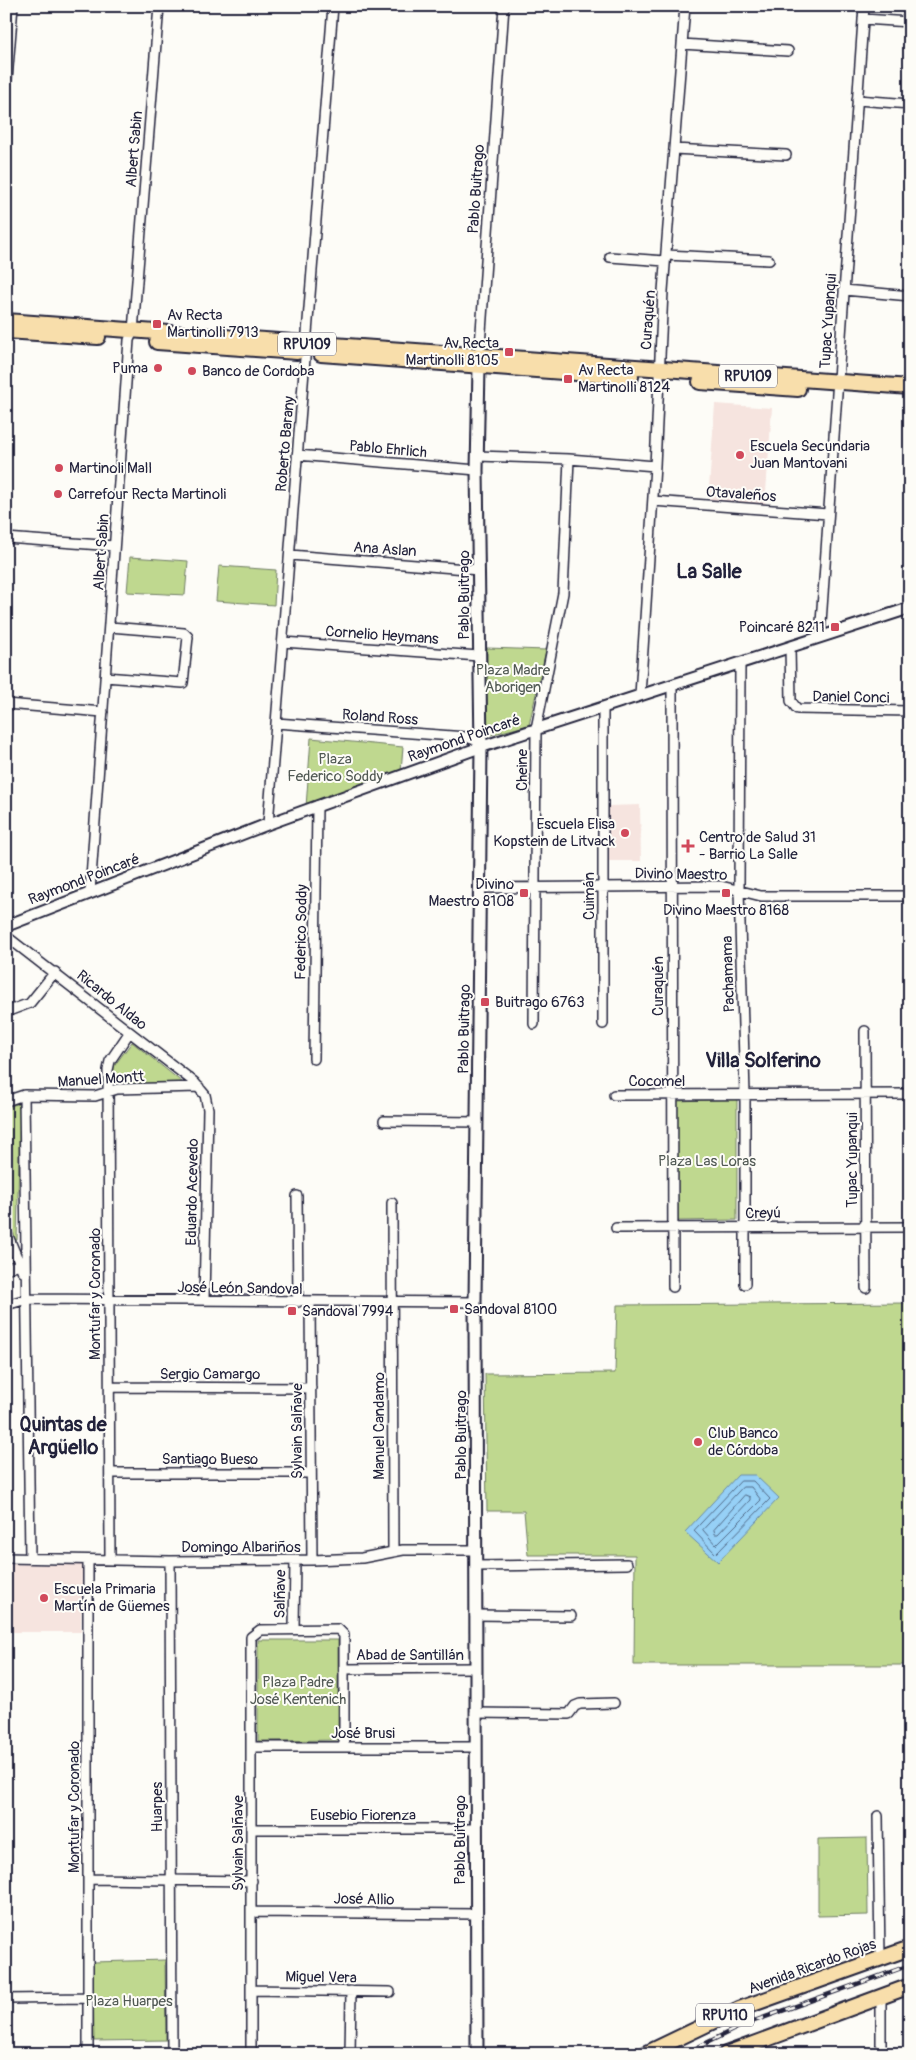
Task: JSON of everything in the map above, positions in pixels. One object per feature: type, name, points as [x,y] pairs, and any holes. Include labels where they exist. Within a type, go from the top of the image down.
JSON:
[{"type":"main road","name":"RPU109","points":[[6,321],[131,335],[479,362],[837,387],[910,387]]},
{"type":"main road","name":"RPU109","points":[[6,331],[131,335]]},
{"type":"main road","name":"Pablo Buitrago","points":[[477,2054],[475,1302],[481,744],[478,470],[479,362]]},
{"type":"main road","name":"RPU109","points":[[837,387],[910,397]]},
{"type":"main road","name":"Avenida Ricardo Rojas","points":[[645,2054],[739,2009],[910,1948]]},
{"type":"main road","name":"RPU110","points":[[726,2054],[749,2049],[910,1986]]},
{"type":"street","points":[[6,92],[12,6]]},
{"type":"street","name":"Albert Sabin","points":[[90,892],[110,627],[114,546],[159,6]]},
{"type":"street","name":"Roberto Barany","points":[[268,824],[333,6]]},
{"type":"street","name":"Pablo Buitrago","points":[[479,362],[504,6]]},
{"type":"street","name":"Curaquén","points":[[640,695],[655,466],[658,375],[685,6]]},
{"type":"street","name":"Tupac Yupanqui","points":[[820,637],[864,6]]},
{"type":"street","points":[[863,19],[910,22]]},
{"type":"street","points":[[682,44],[788,52]]},
{"type":"street","points":[[857,100],[910,104]]},
{"type":"street","points":[[674,149],[786,155]]},
{"type":"street","points":[[610,257],[769,260]]},
{"type":"street","points":[[844,290],[910,296]]},
{"type":"street","name":"Pablo Ehrlich","points":[[297,455],[478,470]]},
{"type":"street","points":[[478,456],[569,459],[655,466]]},
{"type":"street","name":"Cheine","points":[[534,1024],[536,729],[563,593],[569,459]]},
{"type":"street","name":"Otavaleños","points":[[653,501],[828,514]]},
{"type":"street","points":[[6,538],[114,546]]},
{"type":"street","name":"Ana Aslan","points":[[290,555],[479,570]]},
{"type":"street","name":"Raymond Poincaré","points":[[6,926],[90,892],[481,744],[603,708],[910,608]]},
{"type":"street","points":[[106,677],[183,683],[188,638],[184,633],[110,627]]},
{"type":"street","name":"Cornelio Heymans","points":[[283,642],[479,656]]},
{"type":"street","name":"Daniel Conci","points":[[790,647],[791,701],[797,709],[910,711]]},
{"type":"street","name":"Pachamama","points":[[740,664],[739,890],[745,1094],[745,1284]]},
{"type":"street","name":"Curaquén","points":[[672,685],[673,1287]]},
{"type":"street","points":[[6,704],[103,712]]},
{"type":"street","name":"Cuimán","points":[[602,1024],[603,708]]},
{"type":"street","name":"Roland Ross","points":[[276,723],[466,737],[481,744]]},
{"type":"street","name":"Federico Soddy","points":[[314,1059],[317,806]]},
{"type":"street","name":"Divino Maestro","points":[[480,888],[721,886],[761,896],[910,896]]},
{"type":"street","name":"Ricardo Aldao","points":[[6,936],[55,972],[199,1087]]},
{"type":"street","points":[[6,1012],[30,1003],[55,972]]},
{"type":"street","name":"Tupac Yupanqui","points":[[865,1031],[866,1288]]},
{"type":"street","name":"Montufar y Coronado","points":[[110,1560],[108,1092],[110,1061],[129,1032]]},
{"type":"street","name":"Manuel Montt","points":[[6,1101],[24,1095],[95,1096],[108,1092],[199,1087]]},
{"type":"street","name":"Eduardo Acevedo","points":[[199,1087],[205,1095],[208,1109],[204,1300]]},
{"type":"street","name":"Cocomel","points":[[614,1095],[910,1094]]},
{"type":"street","points":[[24,1095],[30,1558]]},
{"type":"street","points":[[384,1122],[478,1122]]},
{"type":"street","points":[[297,1196],[298,1302]]},
{"type":"street","name":"Manuel Candamo","points":[[392,1203],[393,1551]]},
{"type":"street","name":"Creyú","points":[[616,1228],[910,1227]]},
{"type":"street","points":[[6,1232],[25,1276]]},
{"type":"street","points":[[6,1269],[20,1264]]},
{"type":"street","name":"José León Sandoval","points":[[6,1305],[27,1299],[475,1302]]},
{"type":"street","name":"Sylvain Salñave","points":[[310,1302],[312,1560]]},
{"type":"street","name":"Sergio Camargo","points":[[110,1387],[311,1388]]},
{"type":"street","name":"Santiago Bueso","points":[[110,1474],[311,1473]]},
{"type":"street","name":"Domingo Albariños","points":[[6,1558],[170,1561],[312,1560],[362,1558],[393,1551],[476,1550]]},
{"type":"street","name":"Montufar y Coronado","points":[[88,1560],[88,2054]]},
{"type":"street","name":"Salñave","points":[[294,1629],[295,1560]]},
{"type":"street","name":"Huarpes","points":[[170,1561],[172,2054]]},
{"type":"street","points":[[476,1566],[627,1564]]},
{"type":"street","points":[[475,1615],[571,1616]]},
{"type":"street","name":"Abad de Santillán","points":[[254,1632],[260,1630],[338,1629],[344,1635],[345,1669],[475,1668]]},
{"type":"street","name":"Sylvain Salñave","points":[[251,2054],[251,1637],[254,1632]]},
{"type":"street","points":[[344,1746],[345,1669]]},
{"type":"street","points":[[475,1713],[569,1714],[575,1706],[580,1704],[614,1703]]},
{"type":"street","name":"José Brusi","points":[[251,1747],[475,1747]]},
{"type":"street","points":[[878,1816],[880,1959]]},
{"type":"street","name":"Eusebio Fiorenza","points":[[252,1829],[475,1829]]},
{"type":"street","points":[[88,1879],[252,1881]]},
{"type":"street","name":"José Allio","points":[[252,1912],[476,1914]]},
{"type":"street","name":"Miguel Vera","points":[[252,1990],[390,1992]]},
{"type":"street","points":[[350,2054],[351,1991]]},
{"type":"street","points":[[881,1996],[881,2054]]},
{"type":"street","points":[[6,1999],[87,1998]]},
{"type":"shaded area","name":"Escuela Secundaria Juan Mantovani","points":[[715,404],[772,408],[765,506],[708,502]]},
{"type":"shaded area","name":"Escuela Elisa Kopstein de Litvack","points":[[640,805],[641,861],[609,861],[609,806]]},
{"type":"shaded area","name":"Escuela Primaria Martín de Güemes","points":[[6,1564],[82,1565],[81,1632],[6,1632]]},
{"type":"green space","points":[[130,557],[188,561],[185,595],[127,592]]},
{"type":"green space","points":[[219,566],[276,570],[274,605],[216,601]]},
{"type":"green space","name":"Plaza Madre Aborigen","points":[[487,648],[546,650],[529,725],[486,736]]},
{"type":"green space","name":"Plaza Federico Soddy","points":[[311,738],[403,747],[401,771],[306,807]]},
{"type":"green space","points":[[132,1042],[183,1083],[118,1084],[113,1077],[114,1066]]},
{"type":"green space","name":"Plaza Las Loras","points":[[737,1099],[737,1220],[677,1221],[677,1101]]},
{"type":"green space","points":[[17,1104],[20,1107],[17,1240],[14,1242],[6,1224],[6,1107]]},
{"type":"green space","name":"Club Banco de Córdoba","points":[[910,1303],[910,1665],[634,1665],[635,1555],[528,1555],[524,1511],[487,1511],[485,1374],[615,1373],[617,1305]]},
{"type":"green space","name":"Plaza Padre José Kentenich","points":[[258,1640],[338,1640],[338,1740],[258,1741]]},
{"type":"green space","points":[[867,1838],[868,1915],[818,1916],[818,1839]]},
{"type":"green space","name":"Plaza Huarpes","points":[[165,1960],[166,2040],[94,2041],[93,1962]]},
{"type":"water","points":[[738,1475],[755,1475],[779,1498],[718,1562],[685,1532]]},
{"type":"railway","points":[[684,2054],[743,2025],[910,1965]]},
{"type":"place","name":"Av Recta Martinolli 7913","points":[[157,324]]},
{"type":"place","name":"Av Recta Martinolli 8105","points":[[509,352]]},
{"type":"place","name":"Puma","points":[[158,368]]},
{"type":"place","name":"Banco de Cordoba","points":[[192,371]]},
{"type":"place","name":"Av Recta Martinolli 8124","points":[[568,379]]},
{"type":"place","name":"Escuela Secundaria Juan Mantovani","points":[[740,455]]},
{"type":"place","name":"Martinoli Mall","points":[[59,468]]},
{"type":"place","name":"Carrefour Recta Martinoli","points":[[58,494]]},
{"type":"place","name":"Poincaré 8211","points":[[835,627]]},
{"type":"place","name":"Escuela Elisa Kopstein de Litvack","points":[[625,833]]},
{"type":"place","name":"Centro de Salud 31 - Barrio La Salle","points":[[688,846]]},
{"type":"place","name":"Divino Maestro 8108","points":[[524,893]]},
{"type":"place","name":"Divino Maestro 8168","points":[[726,893]]},
{"type":"place","name":"Buitrago 6763","points":[[485,1002]]},
{"type":"place","name":"Sandoval 8100","points":[[454,1309]]},
{"type":"place","name":"Sandoval 7994","points":[[292,1311]]},
{"type":"place","name":"Club Banco de Córdoba","points":[[698,1442]]},
{"type":"place","name":"Escuela Primaria Martín de Güemes","points":[[44,1598]]},
{"type":"district","name":"La Salle","points":[[709,571]]},
{"type":"district","name":"Villa Solferino","points":[[763,1060]]},
{"type":"district","name":"Quintas de Argüello","points":[[63,1436]]}]
